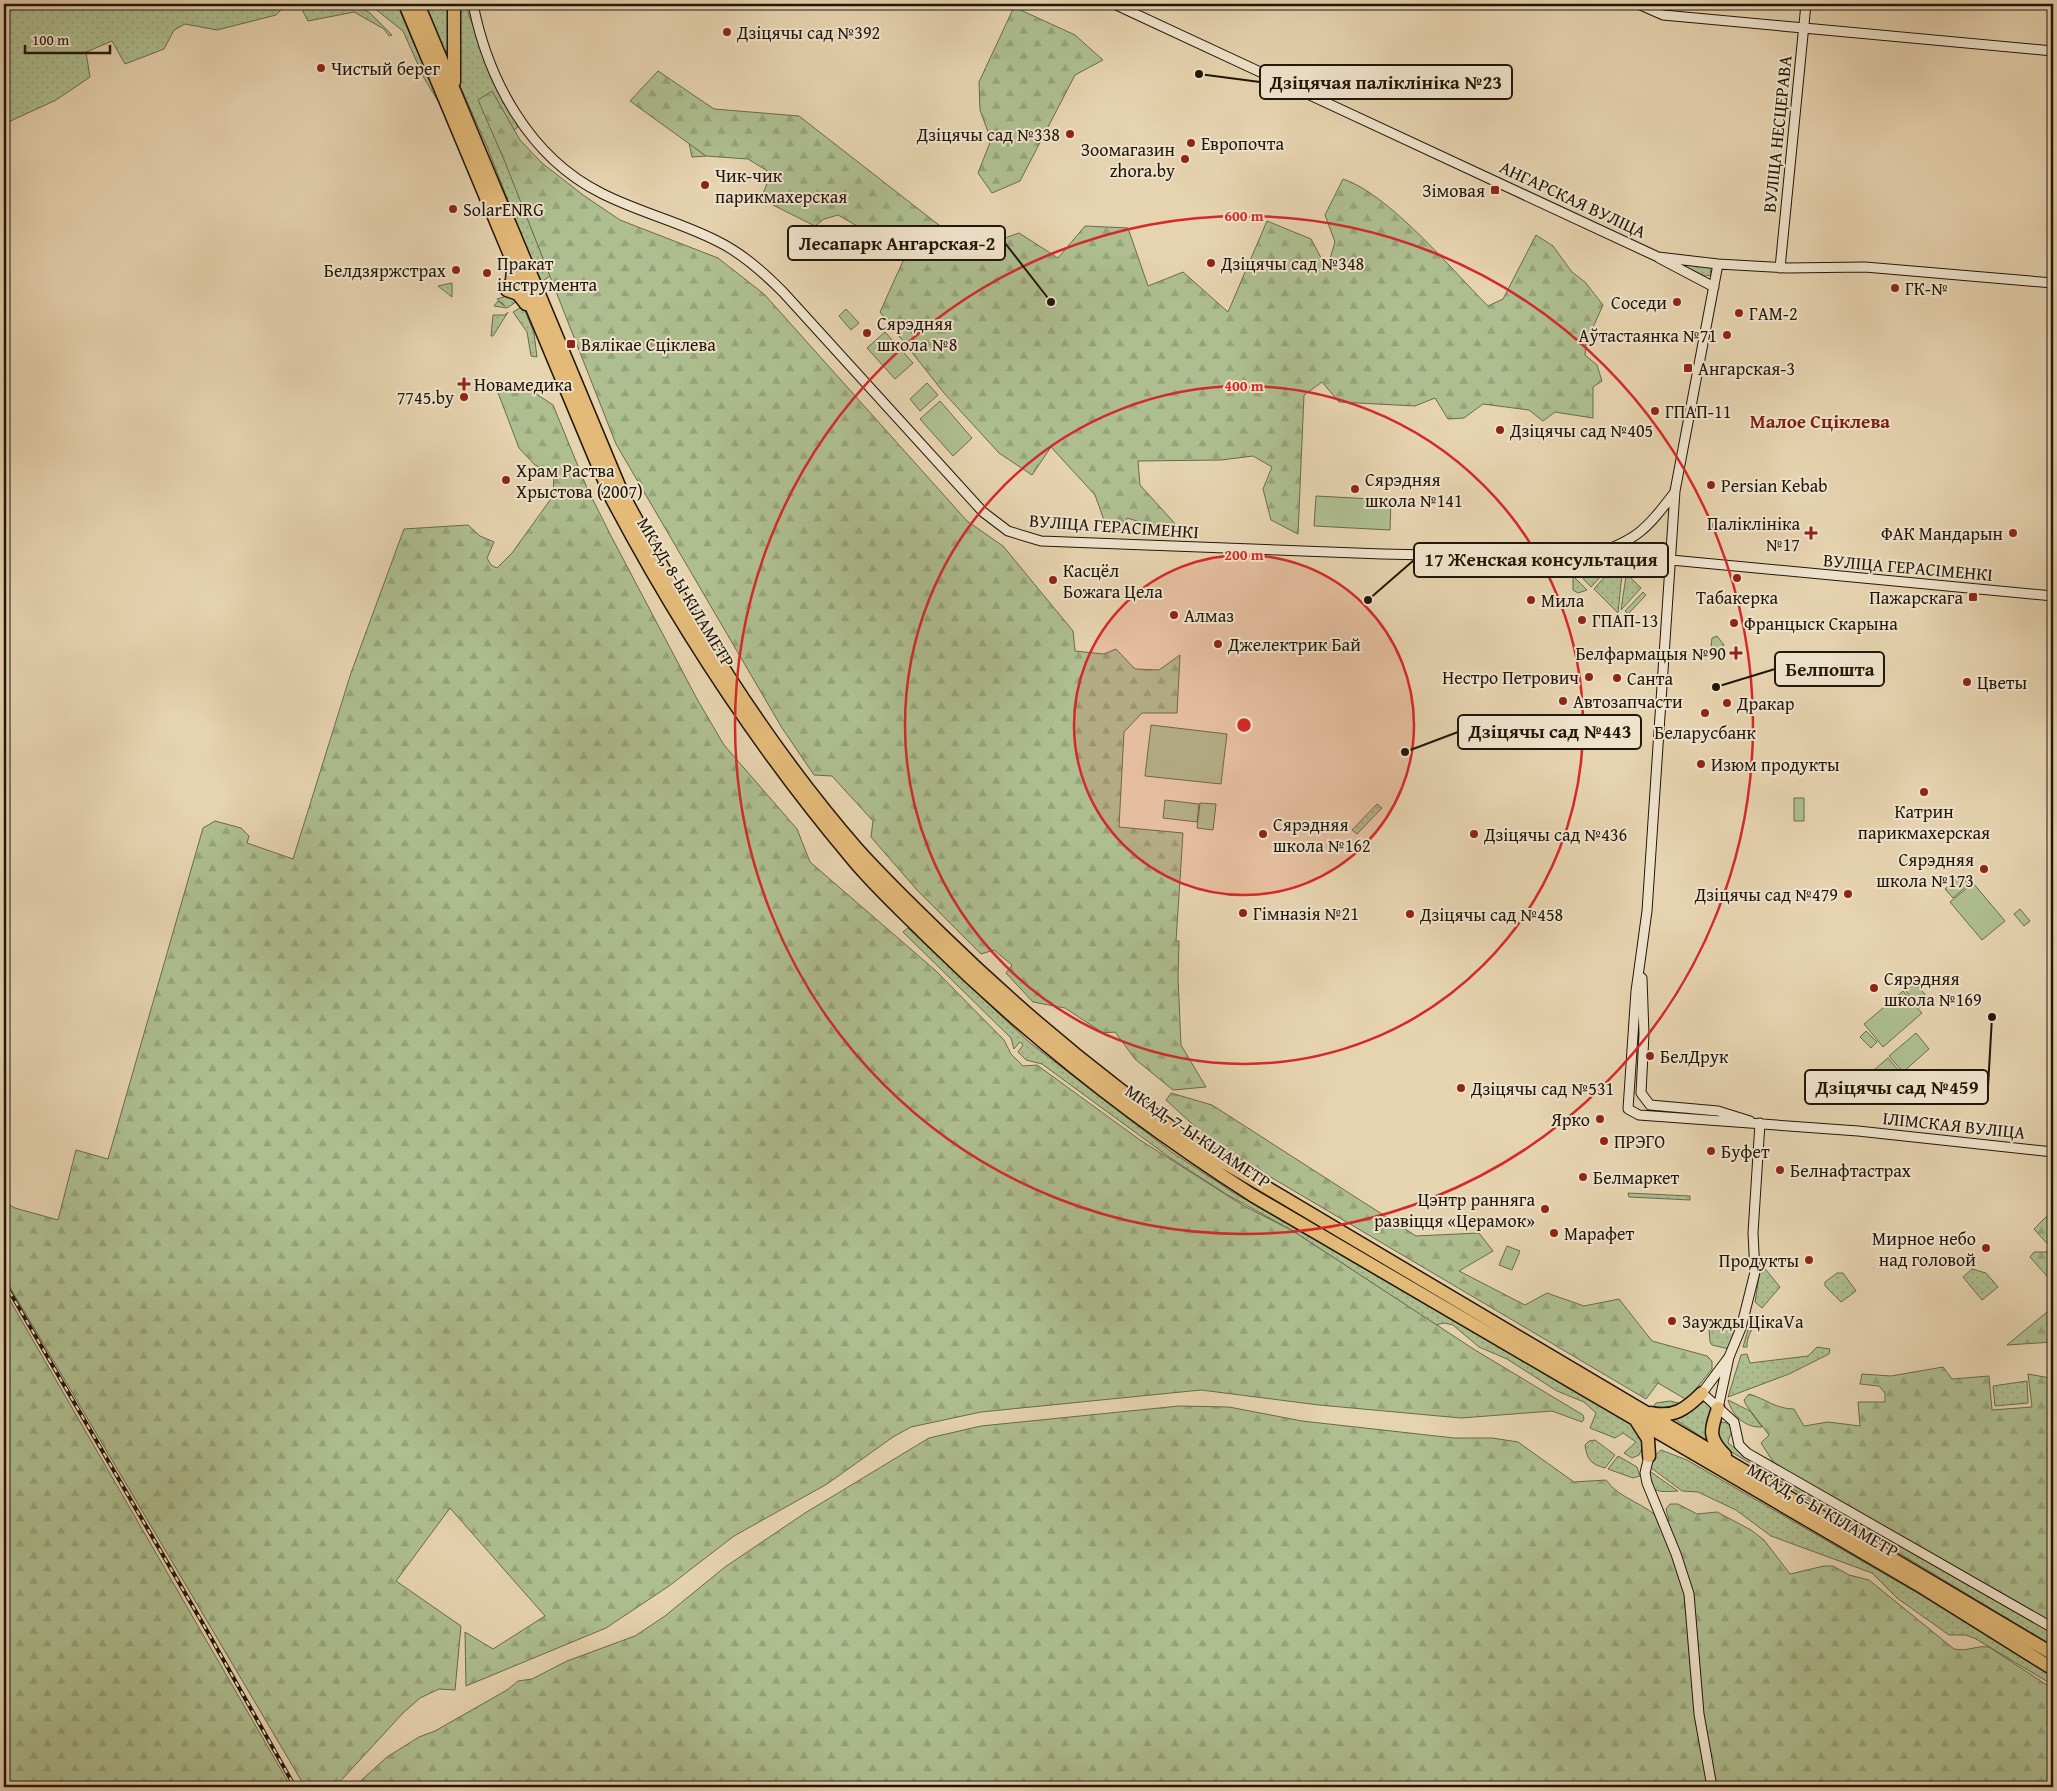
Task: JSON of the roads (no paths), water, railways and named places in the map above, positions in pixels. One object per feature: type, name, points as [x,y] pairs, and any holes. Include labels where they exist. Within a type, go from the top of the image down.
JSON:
[{"type":"highway","points":[[405,4],[474,152]]},
{"type":"highway","points":[[418,4],[455,92],[474,152]]},
{"type":"highway","points":[[454,4],[452,58],[455,92]]},
{"type":"highway","name":"МКАД, 8-Ы КІЛАМЕТР","points":[[474,152],[512,264],[513,277],[507,290],[522,297],[536,323],[612,499],[649,570],[700,655],[761,743],[854,853]]},
{"type":"highway","name":"МКАД, 8-Ы КІЛАМЕТР","points":[[474,152],[622,493],[659,563],[709,647],[769,736],[854,853]]},
{"type":"highway","name":"МКАД, 7-Ы КІЛАМЕТР","points":[[854,853],[974,983],[1042,1042],[1125,1109],[1195,1158],[1252,1194],[1577,1378]]},
{"type":"highway","name":"МКАД, 6-Ы КІЛАМЕТР","points":[[1577,1378],[1919,1572],[2053,1654]]},
{"type":"highway","points":[[1649,1456],[1648,1438],[1637,1413],[1661,1415],[1678,1413],[1702,1393]]},
{"type":"highway","points":[[1718,1408],[1712,1436],[1715,1445],[1735,1466]]},
{"type":"highway","name":"МКАД, 6-Ы КІЛАМЕТР","points":[[1637,1413],[1681,1447],[1917,1584],[2053,1669]]},
{"type":"highway","points":[[1649,1456],[1658,1446],[1664,1443],[1681,1447]]},
{"type":"street","name":"ВУЛІЦА ГЕРАСІМЕНКІ","points":[[473,4],[487,51],[514,114],[552,160],[600,193],[712,239],[751,262],[783,292],[983,512],[1008,531],[1042,541],[1108,545],[1671,560],[2053,596]]},
{"type":"street","name":"АНГАРСКАЯ ВУЛІЦА","points":[[1114,4],[1658,257],[1718,264],[1780,268],[1865,267],[2053,283]]},
{"type":"street","points":[[1638,4],[1663,15],[2053,52]]},
{"type":"street","name":"ВУЛІЦА НЕСЦЕРАВА","points":[[1780,268],[1806,4]]},
{"type":"street","points":[[1658,257],[1714,287]]},
{"type":"street","points":[[1641,1093],[1634,1098],[1629,1091],[1632,1031],[1642,962],[1675,491],[1718,264]]},
{"type":"street","points":[[1586,558],[1625,543],[1640,534],[1675,491]]},
{"type":"street","points":[[1642,962],[1644,1034],[1641,1093],[1650,1105],[1737,1115],[1757,1123],[1753,1233],[1756,1272],[1741,1328],[1729,1357],[1718,1408]]},
{"type":"street","points":[[1632,1031],[1640,1028],[1644,1034]]},
{"type":"street","name":"ІЛІМСКАЯ ВУЛІЦА","points":[[1629,1091],[1628,1108],[1634,1113],[1943,1138],[2053,1152]]},
{"type":"street","points":[[1702,1120],[1703,1110]]},
{"type":"street","points":[[1729,1357],[1702,1393],[1734,1422],[1739,1445],[1753,1457],[2053,1628]]},
{"type":"street","points":[[1649,1456],[1645,1473],[1646,1482],[1668,1532],[1689,1594],[1695,1648],[1698,1714],[1712,1787]]},
{"type":"railway","points":[[4,1282],[206,1629],[295,1787]]},
{"type":"place","name":"Дзіцячы сад №392","points":[[727,32]]},
{"type":"place","name":"Чистый берег","points":[[321,68]]},
{"type":"place","name":"Дзіцячая паліклініка №23","points":[[1199,74]]},
{"type":"place","name":"Дзіцячы сад №338","points":[[1070,134]]},
{"type":"place","name":"Европочта","points":[[1191,143]]},
{"type":"place","name":"Зоомагазин zhora.by","points":[[1185,159]]},
{"type":"place","name":"Чик-чик парикмахерская","points":[[705,185]]},
{"type":"place","name":"Зімовая","points":[[1495,190]]},
{"type":"place","name":"SolarENRG","points":[[453,209]]},
{"type":"place","name":"Дзіцячы сад №348","points":[[1211,263]]},
{"type":"place","name":"Белдзяржстрах","points":[[456,270]]},
{"type":"place","name":"Пракат інструмента","points":[[487,273]]},
{"type":"place","name":"ГК-№","points":[[1895,288]]},
{"type":"place","name":"Лесапарк Ангарская-2","points":[[1051,302]]},
{"type":"place","name":"Соседи","points":[[1677,302]]},
{"type":"place","name":"ГАМ-2","points":[[1739,313]]},
{"type":"place","name":"Сярэдняя школа №8","points":[[867,333]]},
{"type":"place","name":"Аўтастаянка №71","points":[[1727,335]]},
{"type":"place","name":"Вялікае Сціклева","points":[[571,344]]},
{"type":"place","name":"Ангарская-3","points":[[1688,368]]},
{"type":"place","name":"Новамедика","points":[[464,384]]},
{"type":"place","name":"7745.by","points":[[464,397]]},
{"type":"place","name":"ГПАП-11","points":[[1655,411]]},
{"type":"place","name":"Дзіцячы сад №405","points":[[1500,430]]},
{"type":"place","name":"Храм Раства Хрыстова (2007)","points":[[506,480]]},
{"type":"place","name":"Persian Kebab","points":[[1711,485]]},
{"type":"place","name":"Сярэдняя школа №141","points":[[1355,489]]},
{"type":"place","name":"Паліклініка №17","points":[[1811,533]]},
{"type":"place","name":"ФАК Мандарын","points":[[2013,533]]},
{"type":"place","name":"Табакерка","points":[[1737,578]]},
{"type":"place","name":"Касцёл Божага Цела","points":[[1053,580]]},
{"type":"place","name":"Пажарскага","points":[[1973,597]]},
{"type":"place","name":"17 Женская консультация","points":[[1368,600]]},
{"type":"place","name":"Мила","points":[[1531,600]]},
{"type":"place","name":"Алмаз","points":[[1174,615]]},
{"type":"place","name":"ГПАП-13","points":[[1582,620]]},
{"type":"place","name":"Францыск Скарына","points":[[1734,623]]},
{"type":"place","name":"Джелектрик Бай","points":[[1218,644]]},
{"type":"place","name":"Белфармацыя №90","points":[[1736,653]]},
{"type":"place","name":"Нестро Петрович","points":[[1589,677]]},
{"type":"place","name":"Санта","points":[[1617,678]]},
{"type":"place","name":"Цветы","points":[[1967,682]]},
{"type":"place","name":"Белпошта","points":[[1716,687]]},
{"type":"place","name":"Автозапчасти","points":[[1563,701]]},
{"type":"place","name":"Дракар","points":[[1727,703]]},
{"type":"place","name":"Беларусбанк","points":[[1705,713]]},
{"type":"place","name":"Дзіцячы сад №443","points":[[1405,752]]},
{"type":"place","name":"Изюм продукты","points":[[1701,764]]},
{"type":"place","name":"Катрин парикмахерская","points":[[1924,792]]},
{"type":"place","name":"Сярэдняя школа №162","points":[[1263,834]]},
{"type":"place","name":"Дзіцячы сад №436","points":[[1474,834]]},
{"type":"place","name":"Сярэдняя школа №173","points":[[1984,869]]},
{"type":"place","name":"Дзіцячы сад №479","points":[[1848,894]]},
{"type":"place","name":"Гімназія №21","points":[[1243,913]]},
{"type":"place","name":"Дзіцячы сад №458","points":[[1410,914]]},
{"type":"place","name":"Сярэдняя школа №169","points":[[1874,988]]},
{"type":"place","name":"Дзіцячы сад №459","points":[[1992,1017]]},
{"type":"place","name":"БелДрук","points":[[1650,1056]]},
{"type":"place","name":"Дзіцячы сад №531","points":[[1461,1088]]},
{"type":"place","name":"Ярко","points":[[1600,1119]]},
{"type":"place","name":"ПРЭГО","points":[[1604,1141]]},
{"type":"place","name":"Буфет","points":[[1711,1151]]},
{"type":"place","name":"Белнафтастрах","points":[[1780,1170]]},
{"type":"place","name":"Белмаркет","points":[[1583,1177]]},
{"type":"place","name":"Цэнтр ранняга развіцця «Церамок»","points":[[1545,1209]]},
{"type":"place","name":"Марафет","points":[[1554,1233]]},
{"type":"place","name":"Мирное небо над головой","points":[[1986,1248]]},
{"type":"place","name":"Продукты","points":[[1809,1260]]},
{"type":"place","name":"Заужды ЦікаVа","points":[[1672,1321]]},
{"type":"district","name":"Малое Сціклева","points":[[1820,421]]}]
